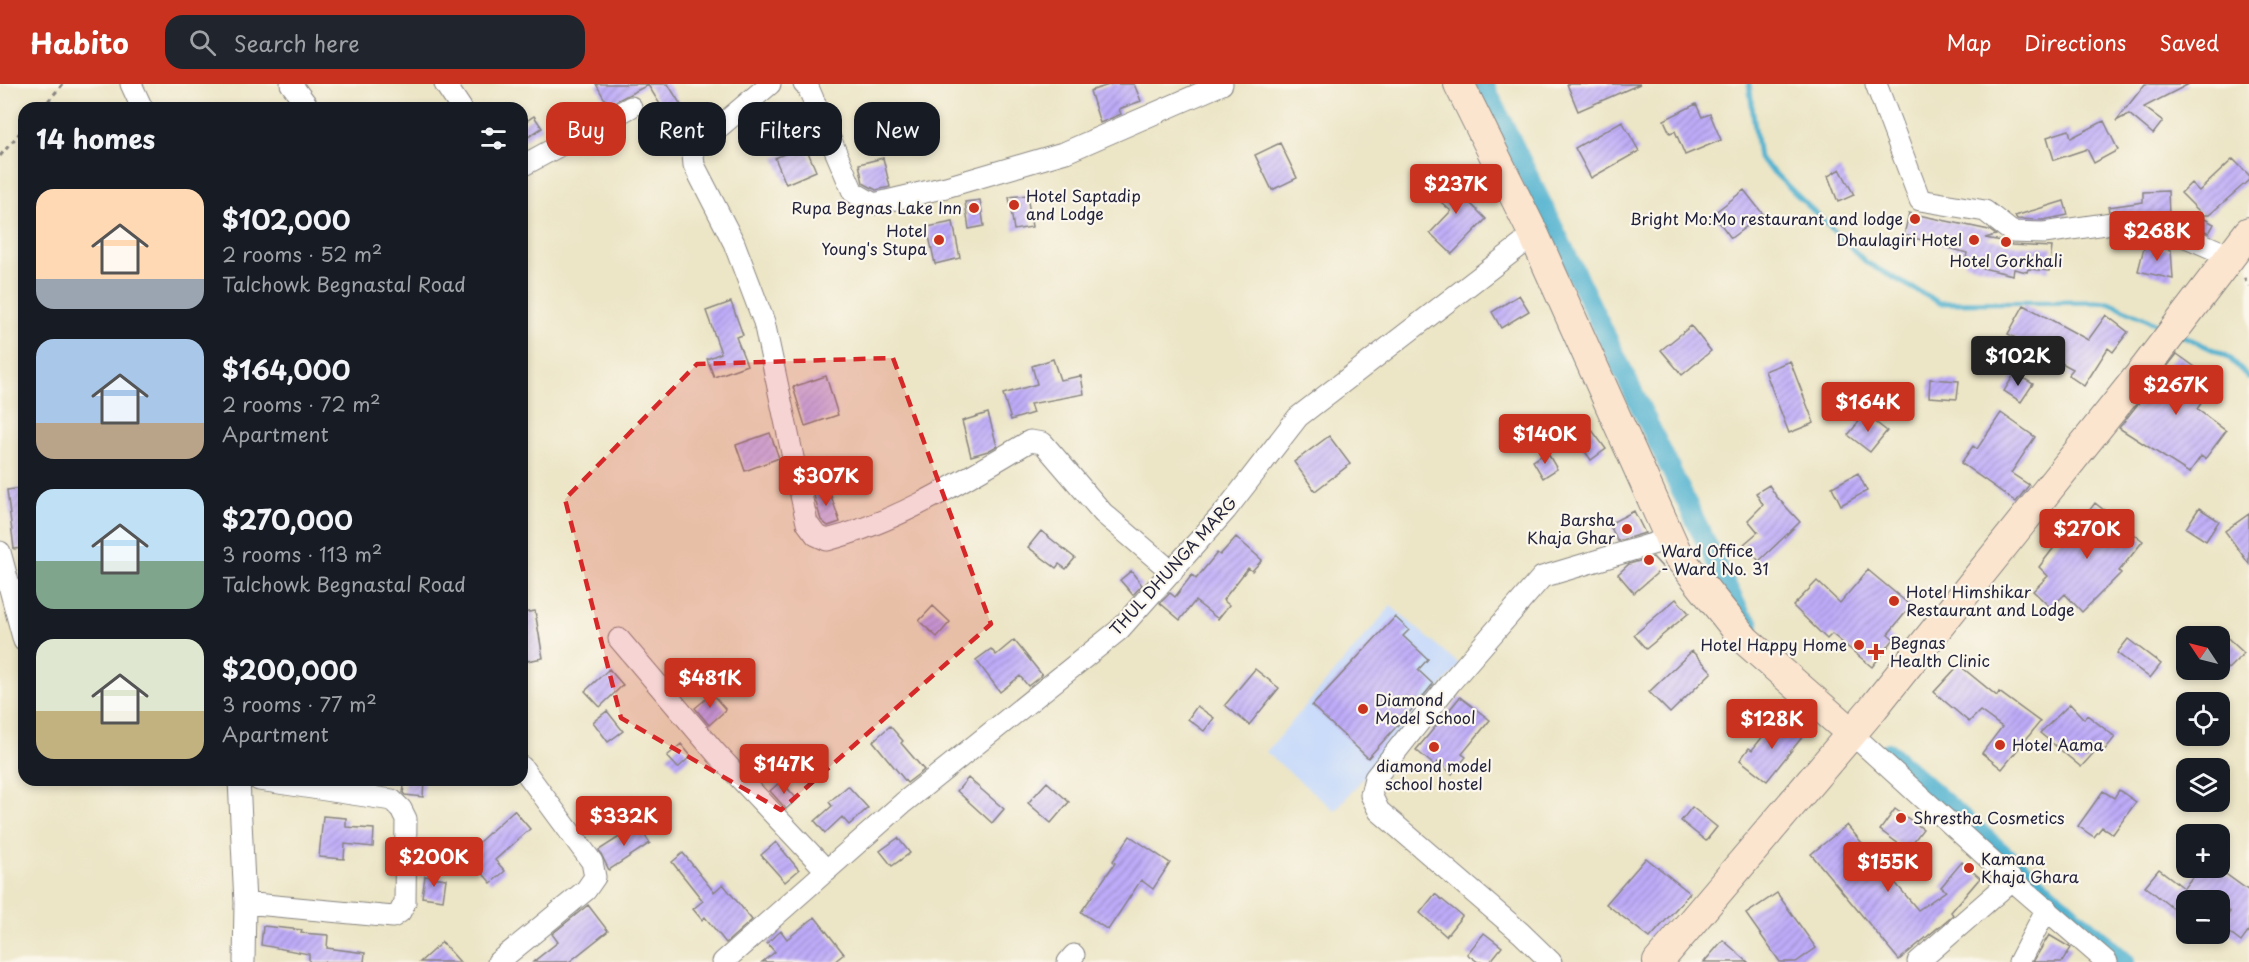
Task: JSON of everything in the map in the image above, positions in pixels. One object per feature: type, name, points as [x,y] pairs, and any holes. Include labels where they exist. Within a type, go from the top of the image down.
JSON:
[{"type":"main road","points":[[1459,84],[1534,235],[1678,556],[1745,640],[1850,732]]},
{"type":"main road","points":[[1658,962],[1850,732],[1874,707],[2146,367],[2249,232]]},
{"type":"street","points":[[131,84],[139,102]]},
{"type":"street","points":[[291,84],[304,102]]},
{"type":"street","points":[[445,84],[457,102]]},
{"type":"street","points":[[770,84],[698,145],[693,153],[694,165],[734,243],[764,322],[803,507],[807,523],[816,535],[827,540],[846,535],[935,497],[1030,441],[1043,443],[1103,513],[1172,572]]},
{"type":"street","points":[[804,84],[807,85],[853,192],[874,204],[946,187],[1066,152],[1222,84]]},
{"type":"street","points":[[1876,84],[1920,200],[1985,211],[2012,232],[2044,233],[2112,223],[2170,230],[2230,256]]},
{"type":"street","points":[[528,163],[631,107]]},
{"type":"street","name":"THUL DHUNGA MARG","points":[[723,962],[903,803],[1119,630],[1226,510],[1298,417],[1534,235]]},
{"type":"street","points":[[1551,962],[1521,933],[1379,811],[1371,795],[1375,778],[1450,683],[1542,577],[1669,540]]},
{"type":"street","points":[[0,552],[18,619]]},
{"type":"street","points":[[619,639],[716,753],[826,871]]},
{"type":"street","points":[[1850,732],[2012,880],[2107,962]]},
{"type":"street","points":[[498,962],[586,890],[595,877],[592,862],[528,775]]},
{"type":"street","points":[[239,786],[245,903],[244,962]]},
{"type":"street","points":[[245,903],[393,917],[400,912],[405,902],[406,819],[401,809],[392,801],[370,788],[342,786]]},
{"type":"street","points":[[1918,962],[2012,880]]},
{"type":"street","points":[[2019,962],[2047,908]]},
{"type":"path","points":[[47,102],[63,84]]},
{"type":"path","points":[[0,156],[18,135]]},
{"type":"highlighted area","points":[[893,358],[991,624],[781,810],[621,718],[565,499],[697,364]]},
{"type":"shaded area","name":"Diamond Model School","points":[[1391,606],[1460,665],[1335,811],[1266,752]]},
{"type":"building","points":[[596,84],[668,84],[679,102],[659,102],[648,85],[614,102],[606,102]]},
{"type":"building","points":[[1112,84],[1134,84],[1141,101],[1119,109],[1121,114],[1100,123],[1090,91]]},
{"type":"building","points":[[1567,84],[1640,84],[1578,111]]},
{"type":"building","points":[[2145,84],[2189,84],[2144,107],[2163,121],[2153,134],[2129,114],[2116,121]]},
{"type":"building","points":[[1696,104],[1702,117],[1710,114],[1721,140],[1685,155],[1675,131],[1670,133],[1664,120]]},
{"type":"building","points":[[534,116],[542,128],[528,137],[528,120]]},
{"type":"building","points":[[1622,121],[1639,151],[1591,178],[1575,148]]},
{"type":"building","points":[[2104,121],[2118,150],[2094,163],[2087,149],[2054,160],[2047,137],[2069,130],[2071,138]]},
{"type":"building","points":[[1280,143],[1297,178],[1272,190],[1255,155]]},
{"type":"building","points":[[810,156],[816,171],[786,184],[775,158]]},
{"type":"building","points":[[883,158],[890,187],[876,190],[863,183],[859,164]]},
{"type":"building","points":[[2233,159],[2249,175],[2249,180],[2209,215],[2203,215],[2181,193],[2191,183],[2199,191]]},
{"type":"building","points":[[1840,169],[1854,195],[1838,202],[1828,176]]},
{"type":"building","points":[[1453,171],[1467,185],[1460,193],[1486,219],[1452,254],[1430,233],[1451,211],[1432,194]]},
{"type":"building","points":[[1744,190],[1763,214],[1731,238],[1713,214]]},
{"type":"building","points":[[2168,191],[2169,217],[2109,211],[2108,207],[2143,202],[2143,192]]},
{"type":"building","points":[[1027,195],[1032,227],[1014,230],[1009,197]]},
{"type":"building","points":[[980,200],[984,226],[969,229],[965,202]]},
{"type":"building","points":[[2064,201],[2068,215],[2043,220],[2017,219],[2015,216]]},
{"type":"building","points":[[1909,213],[1989,230],[1996,235],[1985,238],[2012,245],[2052,247],[2049,271],[2028,269],[2027,272],[2014,269],[2013,275],[1965,264],[1967,253],[1904,235]]},
{"type":"building","points":[[2199,216],[2214,224],[2209,233],[2193,226]]},
{"type":"building","points":[[953,222],[960,258],[935,264],[927,227]]},
{"type":"building","points":[[2145,244],[2171,250],[2173,279],[2138,271]]},
{"type":"building","points":[[1519,295],[1529,311],[1501,328],[1492,312]]},
{"type":"building","points":[[731,302],[743,335],[736,337],[747,365],[714,377],[707,359],[721,353],[706,311]]},
{"type":"building","points":[[2024,305],[2088,340],[2106,315],[2128,332],[2113,352],[2108,348],[2084,386],[2068,375],[2073,369],[2008,334]]},
{"type":"building","points":[[1691,326],[1711,351],[1682,375],[1661,350]]},
{"type":"building","points":[[2177,354],[2216,382],[2197,409],[2226,431],[2205,459],[2201,456],[2189,473],[2119,428]]},
{"type":"building","points":[[1053,359],[1060,380],[1081,376],[1084,394],[1030,404],[1033,413],[1011,420],[1003,394],[1037,384],[1032,366]]},
{"type":"building","points":[[1790,361],[1814,423],[1789,433],[1765,371]]},
{"type":"building","points":[[2015,373],[2033,384],[2021,402],[2004,391]]},
{"type":"building","points":[[826,376],[838,415],[805,426],[793,387]]},
{"type":"building","points":[[1930,379],[1959,381],[1957,399],[1929,397]]},
{"type":"building","points":[[988,413],[997,446],[971,456],[962,421]]},
{"type":"building","points":[[2001,413],[2035,437],[2011,473],[2029,485],[2016,502],[1961,463],[1973,446],[1977,449]]},
{"type":"building","points":[[1865,414],[1887,431],[1870,452],[1848,435]]},
{"type":"building","points":[[1589,426],[1606,449],[1591,460],[1574,436]]},
{"type":"building","points":[[770,433],[779,458],[745,471],[736,445]]},
{"type":"building","points":[[1329,436],[1350,464],[1315,491],[1294,462]]},
{"type":"building","points":[[1547,452],[1557,469],[1543,478],[1533,461]]},
{"type":"building","points":[[1858,473],[1867,491],[1841,505],[1832,487]]},
{"type":"building","points":[[1769,485],[1800,522],[1759,561],[1744,544],[1758,532],[1748,520],[1763,505],[1756,493]]},
{"type":"building","points":[[828,487],[840,522],[828,526],[821,520],[813,492]]},
{"type":"building","points":[[18,489],[18,549],[14,549],[7,490]]},
{"type":"building","points":[[2095,503],[2143,541],[2119,571],[2121,573],[2082,612],[2065,594],[2051,608],[2033,591],[2048,576],[2039,567],[2072,524],[2076,528]]},
{"type":"building","points":[[2199,508],[2219,521],[2206,541],[2186,528]]},
{"type":"building","points":[[1634,511],[1645,533],[1618,541],[1609,524]]},
{"type":"building","points":[[2249,514],[2249,564],[2225,531]]},
{"type":"building","points":[[1041,531],[1075,558],[1066,569],[1059,564],[1056,568],[1028,547]]},
{"type":"building","points":[[1236,537],[1262,560],[1252,571],[1248,568],[1223,600],[1229,605],[1218,619],[1195,601],[1180,620],[1160,603],[1170,593],[1175,597],[1192,575],[1196,579],[1217,553],[1220,555]]},
{"type":"building","points":[[1653,557],[1663,568],[1634,593],[1618,574],[1629,564]]},
{"type":"building","points":[[1868,570],[1911,606],[1888,634],[1894,639],[1872,667],[1832,634],[1827,639],[1793,606],[1817,581],[1840,603]]},
{"type":"building","points":[[1131,571],[1142,585],[1133,595],[1120,580]]},
{"type":"building","points":[[1676,599],[1689,613],[1646,649],[1634,635]]},
{"type":"building","points":[[933,606],[950,622],[937,637],[919,621]]},
{"type":"building","points":[[535,611],[543,658],[528,661],[528,612]]},
{"type":"building","points":[[1395,617],[1409,630],[1403,636],[1428,659],[1418,670],[1433,684],[1368,758],[1312,706]]},
{"type":"building","points":[[2128,639],[2161,664],[2150,678],[2117,653]]},
{"type":"building","points":[[1014,640],[1042,675],[1028,686],[1020,676],[1000,692],[976,660],[991,649],[996,655]]},
{"type":"building","points":[[2230,640],[2244,653],[2230,667]]},
{"type":"building","points":[[1692,651],[1712,672],[1670,713],[1649,692]]},
{"type":"building","points":[[1959,665],[1997,696],[1999,692],[2040,722],[2002,769],[1982,753],[2002,727],[1980,711],[1969,722],[1934,692]]},
{"type":"building","points":[[609,669],[623,685],[600,707],[585,691]]},
{"type":"building","points":[[1255,669],[1279,688],[1249,725],[1225,705]]},
{"type":"building","points":[[712,694],[726,710],[709,725],[695,708]]},
{"type":"building","points":[[1460,697],[1490,720],[1462,754],[1466,757],[1452,774],[1438,762],[1435,766],[1416,750]]},
{"type":"building","points":[[2070,704],[2084,719],[2087,715],[2115,737],[2104,751],[2099,747],[2081,767],[2040,733]]},
{"type":"building","points":[[1197,706],[1214,718],[1204,731],[1188,719]]},
{"type":"building","points":[[607,711],[623,731],[608,742],[593,722]]},
{"type":"building","points":[[1780,718],[1803,736],[1767,781],[1740,760]]},
{"type":"building","points":[[890,726],[924,770],[907,783],[873,741]]},
{"type":"building","points":[[681,744],[691,756],[678,768],[667,756]]},
{"type":"building","points":[[968,778],[1004,809],[992,823],[957,791]]},
{"type":"building","points":[[781,781],[797,799],[786,809],[770,791]]},
{"type":"building","points":[[1047,782],[1069,802],[1051,823],[1028,803]]},
{"type":"building","points":[[404,786],[424,786],[423,797],[403,793]]},
{"type":"building","points":[[848,786],[868,808],[849,825],[842,817],[825,833],[815,821],[832,806],[829,802]]},
{"type":"building","points":[[2119,790],[2136,802],[2113,834],[2102,827],[2094,837],[2078,826],[2103,791],[2114,798]]},
{"type":"building","points":[[1692,807],[1717,827],[1706,841],[1681,821]]},
{"type":"building","points":[[1895,809],[1923,829],[1907,850],[1880,830]]},
{"type":"building","points":[[514,810],[530,829],[495,860],[505,871],[491,883],[466,854]]},
{"type":"building","points":[[323,816],[346,818],[346,827],[374,829],[373,847],[345,844],[344,859],[319,857]]},
{"type":"building","points":[[638,825],[650,843],[609,870],[599,850]]},
{"type":"building","points":[[1847,825],[1918,910],[1946,891],[1941,887],[1962,862],[1980,878],[1951,912],[1953,915],[1899,960],[1811,854]]},
{"type":"building","points":[[1130,836],[1170,863],[1153,889],[1141,880],[1108,930],[1081,912],[1115,863],[1113,861]]},
{"type":"building","points":[[898,838],[910,853],[892,866],[880,851]]},
{"type":"building","points":[[776,842],[799,870],[785,882],[761,855]]},
{"type":"building","points":[[683,853],[714,892],[723,884],[752,920],[726,943],[705,917],[702,920],[693,909],[703,901],[672,862]]},
{"type":"building","points":[[1646,858],[1690,893],[1650,938],[1606,904]]},
{"type":"building","points":[[2159,869],[2184,888],[2192,878],[2230,877],[2249,891],[2249,931],[2241,942],[2230,934],[2230,890],[2176,890],[2176,911],[2145,886]]},
{"type":"building","points":[[425,876],[446,879],[443,900],[422,897]]},
{"type":"building","points":[[1777,893],[1816,948],[1796,962],[1780,962],[1746,914]]},
{"type":"building","points":[[1435,894],[1462,916],[1446,936],[1420,913]]},
{"type":"building","points":[[588,905],[608,931],[569,962],[533,962],[558,942],[552,934]]},
{"type":"building","points":[[815,917],[844,954],[834,962],[762,962],[775,952],[767,943],[781,931],[787,939]]},
{"type":"building","points":[[263,926],[328,935],[327,948],[365,953],[364,962],[309,962],[309,954],[261,945]]},
{"type":"building","points":[[1484,933],[1502,947],[1490,962],[1478,962],[1467,954]]},
{"type":"building","points":[[2049,935],[2071,948],[2062,962],[2033,962]]},
{"type":"building","points":[[1723,940],[1748,962],[1704,962]]},
{"type":"building","points":[[442,942],[460,962],[420,962]]},
{"type":"waterway","points":[[1484,84],[1742,617],[1750,624]]},
{"type":"waterway","points":[[1749,84],[1759,158],[1867,263],[1940,303],[2108,302],[2164,327]]},
{"type":"waterway","points":[[2181,335],[2227,356],[2249,378]]},
{"type":"waterway","points":[[1888,752],[2125,962]]},
{"type":"place","name":"Hotel Saptadip and Lodge","points":[[1014,205]]},
{"type":"place","name":"Rupa Begnas Lake Inn","points":[[974,208]]},
{"type":"place","name":"Bright Mo:Mo restaurant and lodge","points":[[1915,219]]},
{"type":"place","name":"Hotel Young's Stupa","points":[[939,240]]},
{"type":"place","name":"Dhaulagiri Hotel","points":[[1974,240]]},
{"type":"place","name":"Hotel Gorkhali","points":[[2006,242]]},
{"type":"place","name":"Barsha Khaja Ghar","points":[[1627,529]]},
{"type":"place","name":"Ward Office - Ward No. 31","points":[[1649,560]]},
{"type":"place","name":"Hotel Himshikar Restaurant and Lodge","points":[[1894,601]]},
{"type":"place","name":"Hotel Happy Home","points":[[1859,645]]},
{"type":"place","name":"Begnas Health Clinic","points":[[1876,652]]},
{"type":"place","name":"Diamond Model School","points":[[1363,709]]},
{"type":"place","name":"Hotel Aama","points":[[2000,745]]},
{"type":"place","name":"diamond model school hostel","points":[[1434,747]]},
{"type":"place","name":"Shrestha Cosmetics","points":[[1901,818]]},
{"type":"place","name":"Kamana Khaja Ghara","points":[[1969,868]]}]
